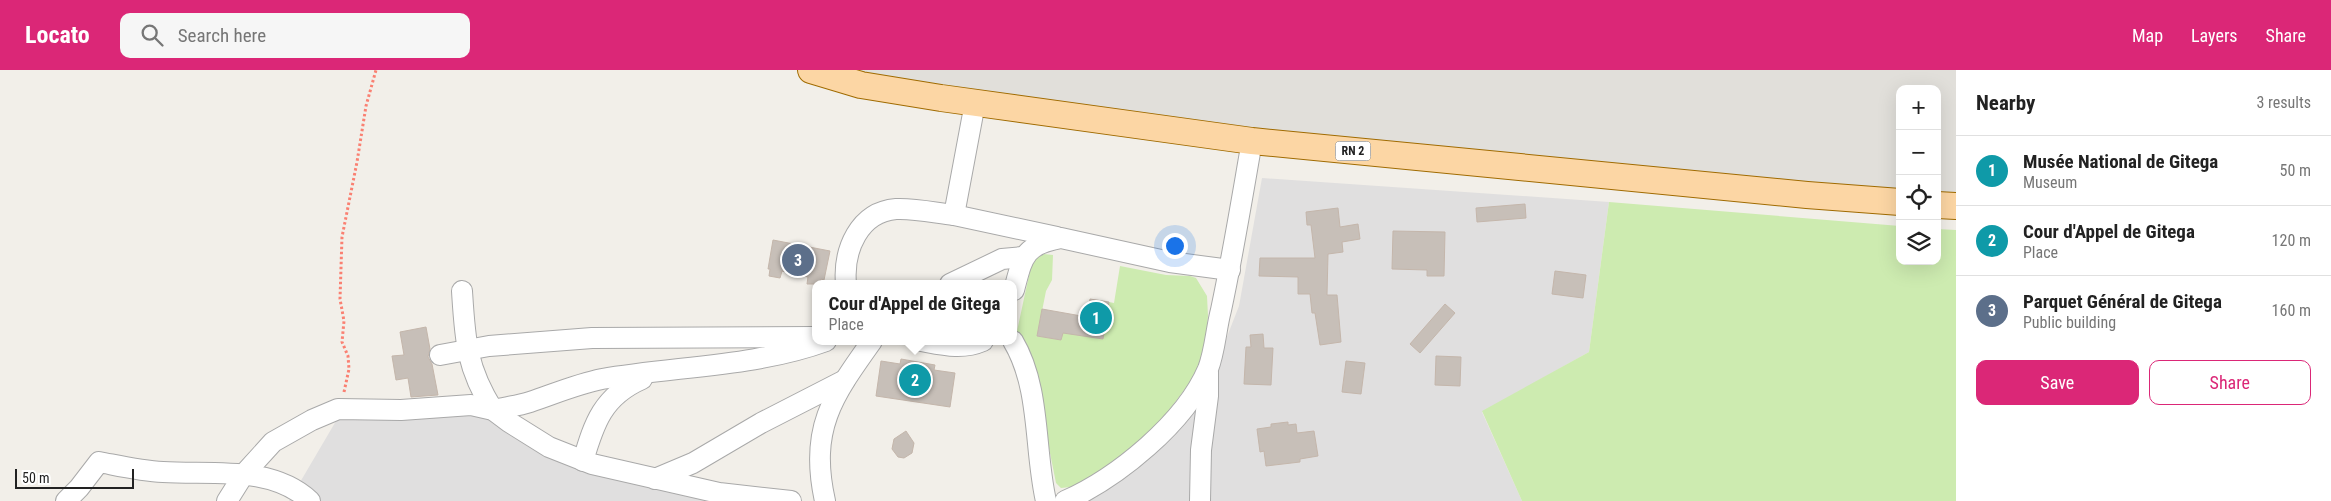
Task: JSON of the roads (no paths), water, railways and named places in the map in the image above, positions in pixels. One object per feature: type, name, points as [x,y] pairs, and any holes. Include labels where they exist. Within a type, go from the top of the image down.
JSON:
[{"type":"main road","name":"RN 2","points":[[811,70],[861,85],[975,103],[1252,141],[1807,195],[1896,202]]},
{"type":"main road","points":[[1941,205],[1956,206]]},
{"type":"street","points":[[954,215],[975,103]]},
{"type":"street","points":[[1200,501],[1198,495],[1208,396],[1208,367],[1230,270],[1252,141]]},
{"type":"street","points":[[847,280],[851,245],[857,232],[869,219],[882,212],[897,209],[954,215],[1170,262],[1230,270]]},
{"type":"street","points":[[1017,280],[1023,257],[1031,248],[1038,244],[1061,238]]},
{"type":"street","points":[[958,280],[1002,259],[1023,257]]},
{"type":"street","points":[[462,291],[468,350],[478,387],[492,410]]},
{"type":"street","points":[[440,355],[468,350],[592,338],[812,337]]},
{"type":"street","points":[[492,410],[528,403],[574,386],[602,379],[754,360],[789,353],[814,345]]},
{"type":"street","points":[[825,501],[819,475],[818,454],[821,434],[827,413],[845,380],[869,345]]},
{"type":"street","points":[[942,345],[952,347],[971,345]]},
{"type":"street","points":[[1015,345],[1024,364],[1029,384],[1046,501]]},
{"type":"street","points":[[1065,501],[1084,491],[1139,453],[1190,399],[1208,367]]},
{"type":"street","points":[[583,461],[591,434],[606,403],[622,389],[656,372]]},
{"type":"street","points":[[655,479],[693,463],[761,423],[845,380]]},
{"type":"street","points":[[227,501],[244,474],[272,442],[312,420],[338,409],[401,410],[471,405],[492,410],[550,447],[583,461],[719,493],[791,501]]},
{"type":"street","points":[[66,501],[79,488],[99,462],[161,472],[244,474],[269,479],[303,495],[310,501]]},
{"type":"place","name":"Parquet Général de Gitega","points":[[798,260]]},
{"type":"place","name":"Musée National de Gitega","points":[[1096,318]]},
{"type":"place","name":"Cour d'Appel de Gitega","points":[[915,380]]}]
